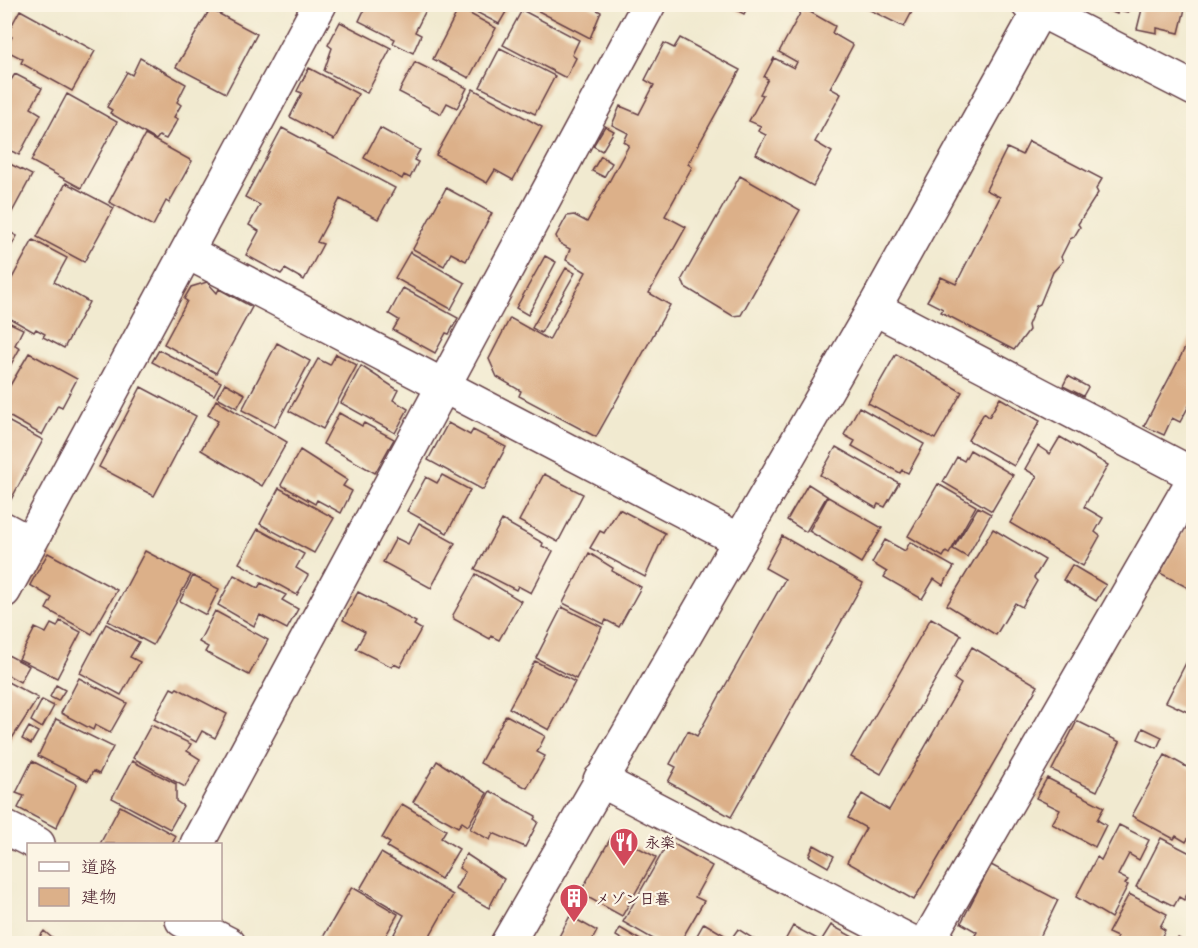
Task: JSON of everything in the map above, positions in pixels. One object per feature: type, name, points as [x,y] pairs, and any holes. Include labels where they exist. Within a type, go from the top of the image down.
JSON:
[{"type":"street","points":[[4,591],[17,536],[187,252],[320,4]]},
{"type":"street","points":[[197,843],[649,4]]},
{"type":"street","points":[[507,944],[874,308],[1037,7],[1194,89]]},
{"type":"street","points":[[187,252],[739,540]]},
{"type":"street","points":[[874,308],[1194,477],[926,944]]},
{"type":"street","points":[[600,780],[915,944]]},
{"type":"street","points":[[4,827],[36,843]]},
{"type":"street","points":[[184,921],[229,944]]},
{"type":"building","points":[[367,4],[421,5],[420,7],[426,10],[415,32],[421,35],[413,53],[393,43],[395,39],[359,21]]},
{"type":"building","points":[[525,4],[586,4],[601,12],[590,38]]},
{"type":"building","points":[[725,4],[749,4],[744,14]]},
{"type":"building","points":[[858,4],[916,4],[904,27]]},
{"type":"building","points":[[1091,4],[1130,4],[1128,12],[1118,10],[1117,14]]},
{"type":"building","points":[[463,5],[510,5],[499,24]]},
{"type":"building","points":[[1143,5],[1186,5],[1179,33],[1157,28],[1157,33],[1137,29]]},
{"type":"building","points":[[459,8],[496,28],[469,78],[433,59]]},
{"type":"building","points":[[803,8],[835,26],[832,33],[853,45],[830,88],[841,94],[815,142],[832,152],[813,186],[756,154],[766,135],[758,131],[761,126],[749,121],[763,95],[760,94],[768,79],[764,77],[774,58],[794,68],[797,62],[779,52]]},
{"type":"building","points":[[210,9],[257,34],[226,93],[176,67]]},
{"type":"building","points":[[20,10],[95,51],[72,91],[21,63],[23,59],[5,50],[12,37],[7,34]]},
{"type":"building","points":[[522,10],[579,40],[572,55],[576,58],[566,78],[503,45]]},
{"type":"building","points":[[340,22],[391,48],[367,93],[324,71],[332,48],[328,45]]},
{"type":"building","points":[[680,38],[740,70],[688,164],[692,167],[665,216],[686,227],[649,293],[670,305],[596,437],[519,396],[521,391],[497,377],[489,359],[510,318],[549,340],[586,272],[566,260],[570,249],[559,243],[556,236],[567,216],[574,215],[587,222],[629,145],[624,142],[628,133],[612,125],[620,106],[639,114],[654,85],[645,80],[664,43],[674,48]]},
{"type":"building","points":[[500,48],[555,76],[535,114],[480,87]]},
{"type":"building","points":[[140,58],[186,84],[177,102],[181,105],[174,117],[178,119],[166,139],[159,136],[156,140],[110,113],[112,110],[107,107],[127,72],[132,75]]},
{"type":"building","points":[[415,62],[467,88],[457,108],[447,103],[441,114],[399,92]]},
{"type":"building","points":[[309,68],[358,94],[334,140],[290,117],[302,93],[297,91]]},
{"type":"building","points":[[15,74],[42,88],[31,108],[41,114],[19,155],[4,147],[4,81],[9,83]]},
{"type":"building","points":[[473,89],[542,127],[513,180],[495,170],[487,183],[436,155]]},
{"type":"building","points":[[67,94],[117,122],[81,188],[31,161]]},
{"type":"building","points":[[605,126],[614,131],[602,151],[593,146]]},
{"type":"building","points":[[282,128],[395,188],[378,219],[340,199],[317,242],[323,244],[304,280],[285,269],[281,274],[246,255],[259,231],[249,225],[260,205],[245,197]]},
{"type":"building","points":[[380,128],[420,150],[414,160],[418,162],[410,178],[404,175],[402,179],[364,158]]},
{"type":"building","points":[[145,135],[192,161],[169,203],[166,201],[153,226],[109,202]]},
{"type":"building","points":[[1029,141],[1102,179],[1096,189],[1098,193],[1061,257],[1063,261],[1053,272],[1040,304],[1036,306],[1028,325],[1029,330],[1014,350],[941,312],[943,309],[927,301],[941,277],[956,284],[1000,197],[986,190],[1007,148],[1022,155]]},
{"type":"building","points":[[601,156],[612,163],[604,177],[592,171]]},
{"type":"building","points":[[4,161],[32,175],[4,227]]},
{"type":"building","points":[[740,176],[800,210],[741,315],[733,316],[685,287],[682,279]]},
{"type":"building","points":[[66,183],[114,208],[84,262],[37,237]]},
{"type":"building","points":[[446,188],[492,213],[466,261],[451,253],[444,266],[413,249]]},
{"type":"building","points":[[4,229],[17,236],[4,259]]},
{"type":"building","points":[[33,240],[67,258],[54,282],[89,302],[64,348],[43,337],[45,334],[36,329],[34,332],[4,315],[4,293]]},
{"type":"building","points":[[410,252],[465,283],[451,309],[395,278]]},
{"type":"building","points":[[545,256],[556,262],[528,315],[516,308]]},
{"type":"building","points":[[566,268],[575,273],[541,333],[532,328]]},
{"type":"building","points":[[207,282],[217,293],[219,289],[252,307],[216,373],[164,344],[187,301],[184,299],[191,287]]},
{"type":"building","points":[[403,288],[458,318],[435,353],[393,330],[399,320],[389,314]]},
{"type":"building","points":[[4,320],[23,329],[15,345],[20,348],[4,377]]},
{"type":"building","points":[[1194,331],[1194,408],[1189,406],[1180,422],[1172,418],[1164,435],[1144,426]]},
{"type":"building","points":[[277,343],[310,361],[275,427],[242,410]]},
{"type":"building","points":[[159,350],[221,382],[214,395],[152,362]]},
{"type":"building","points":[[29,353],[77,379],[62,407],[58,405],[42,435],[5,414],[8,397],[5,394]]},
{"type":"building","points":[[336,354],[357,365],[323,429],[289,411],[318,359],[330,365]]},
{"type":"building","points":[[896,354],[962,392],[935,439],[868,403]]},
{"type":"building","points":[[361,366],[398,390],[393,400],[408,409],[395,433],[341,403]]},
{"type":"building","points":[[1068,376],[1088,387],[1083,396],[1063,386]]},
{"type":"building","points":[[225,383],[245,394],[237,408],[217,397]]},
{"type":"building","points":[[141,387],[196,416],[154,496],[99,467]]},
{"type":"building","points":[[1000,398],[1040,421],[1014,466],[968,440],[984,413],[989,417]]},
{"type":"building","points":[[216,400],[287,442],[262,486],[201,450],[218,421],[208,415]]},
{"type":"building","points":[[859,407],[924,444],[908,473],[902,470],[900,473],[852,446],[855,441],[844,435]]},
{"type":"building","points":[[339,413],[362,426],[364,423],[394,439],[375,473],[323,444]]},
{"type":"building","points":[[4,419],[43,440],[8,505],[4,503]]},
{"type":"building","points":[[448,423],[470,435],[473,430],[506,447],[483,490],[428,460]]},
{"type":"building","points":[[1060,437],[1108,465],[1084,507],[1103,518],[1095,532],[1100,536],[1083,566],[1010,523],[1037,476],[1025,469],[1038,446],[1050,454]]},
{"type":"building","points":[[836,447],[899,483],[885,507],[878,504],[876,508],[820,475]]},
{"type":"building","points":[[300,450],[347,480],[343,486],[352,491],[341,513],[317,500],[315,504],[281,485]]},
{"type":"building","points":[[970,450],[1013,475],[992,511],[943,482],[957,457],[964,461]]},
{"type":"building","points":[[544,474],[583,494],[558,542],[519,521]]},
{"type":"building","points":[[442,475],[470,490],[447,533],[407,511],[426,477],[437,483]]},
{"type":"building","points":[[808,484],[827,496],[806,532],[787,520]]},
{"type":"building","points":[[938,484],[976,506],[949,554],[946,552],[943,557],[908,536]]},
{"type":"building","points":[[279,488],[334,518],[314,553],[260,524]]},
{"type":"building","points":[[828,497],[882,528],[861,563],[809,531]]},
{"type":"building","points":[[978,507],[991,514],[967,557],[953,549]]},
{"type":"building","points":[[619,509],[665,533],[645,577],[590,548],[600,531],[604,533]]},
{"type":"building","points":[[1194,512],[1194,591],[1160,573]]},
{"type":"building","points":[[502,520],[553,551],[531,593],[518,586],[516,590],[475,569]]},
{"type":"building","points":[[419,523],[455,543],[431,588],[383,562],[396,538],[408,544]]},
{"type":"building","points":[[258,529],[304,554],[296,568],[308,575],[297,595],[239,563]]},
{"type":"building","points":[[993,529],[1045,560],[1034,578],[1037,581],[1022,607],[1015,603],[996,635],[947,605]]},
{"type":"building","points":[[782,536],[863,583],[731,817],[668,782],[676,767],[670,764],[688,731],[697,736],[785,579],[765,568]]},
{"type":"building","points":[[885,540],[905,551],[910,542],[954,567],[943,585],[934,579],[922,599],[884,577],[887,572],[872,563]]},
{"type":"building","points":[[145,551],[191,575],[153,645],[108,621]]},
{"type":"building","points":[[48,553],[117,590],[92,634],[46,609],[52,598],[30,585]]},
{"type":"building","points":[[589,553],[613,568],[612,571],[641,587],[619,627],[606,620],[604,624],[563,603]]},
{"type":"building","points":[[1072,565],[1106,585],[1096,601],[1063,580]]},
{"type":"building","points":[[476,574],[521,601],[499,640],[491,636],[490,639],[454,619],[453,615]]},
{"type":"building","points":[[234,575],[258,588],[261,583],[286,595],[282,600],[298,609],[287,629],[260,615],[254,626],[218,605]]},
{"type":"building","points":[[193,576],[219,589],[206,615],[180,601]]},
{"type":"building","points":[[358,592],[416,622],[414,625],[421,629],[400,667],[394,664],[392,667],[356,649],[365,632],[343,620]]},
{"type":"building","points":[[562,607],[602,627],[576,679],[536,658]]},
{"type":"building","points":[[215,611],[268,640],[249,675],[205,652],[208,647],[199,642]]},
{"type":"building","points":[[931,618],[961,635],[881,774],[851,757]]},
{"type":"building","points":[[60,621],[81,632],[57,678],[19,659],[35,628],[46,633],[51,624],[57,627]]},
{"type":"building","points":[[106,624],[139,642],[130,657],[140,662],[121,695],[80,673]]},
{"type":"building","points":[[972,647],[1038,686],[914,900],[847,862],[866,828],[848,818],[862,794],[889,810],[961,684],[954,679]]},
{"type":"building","points":[[4,653],[29,666],[20,682],[4,673]]},
{"type":"building","points":[[1194,656],[1194,715],[1166,702],[1187,661],[1190,663]]},
{"type":"building","points":[[535,661],[575,682],[549,730],[509,708]]},
{"type":"building","points":[[79,678],[127,703],[110,733],[95,725],[93,730],[61,713]]},
{"type":"building","points":[[4,680],[38,698],[4,751]]},
{"type":"building","points":[[56,685],[65,690],[58,701],[50,697]]},
{"type":"building","points":[[171,688],[175,690],[177,688],[227,714],[215,738],[202,731],[196,742],[154,719]]},
{"type":"building","points":[[42,700],[54,706],[42,728],[31,721]]},
{"type":"building","points":[[506,715],[545,736],[537,752],[545,756],[527,788],[480,763]]},
{"type":"building","points":[[56,719],[113,747],[99,774],[93,771],[88,781],[38,756]]},
{"type":"building","points":[[1077,721],[1120,742],[1097,791],[1052,770]]},
{"type":"building","points":[[151,725],[191,744],[187,751],[200,759],[185,787],[133,758]]},
{"type":"building","points":[[29,727],[38,732],[31,744],[22,739]]},
{"type":"building","points":[[1143,728],[1162,737],[1157,748],[1138,739]]},
{"type":"building","points":[[1165,755],[1194,771],[1194,829],[1186,842],[1176,836],[1174,839],[1132,816]]},
{"type":"building","points":[[32,761],[77,784],[56,828],[18,808],[24,796],[16,793]]},
{"type":"building","points":[[132,761],[176,784],[176,801],[183,806],[170,829],[112,798]]},
{"type":"building","points":[[437,761],[487,793],[468,826],[462,822],[458,827],[413,802]]},
{"type":"building","points":[[1047,778],[1104,807],[1097,820],[1106,825],[1095,847],[1052,824],[1060,810],[1036,798]]},
{"type":"building","points":[[490,791],[536,816],[534,819],[538,822],[525,847],[493,833],[490,840],[470,829]]},
{"type":"building","points":[[402,804],[446,830],[441,838],[459,849],[441,879],[387,847],[390,843],[382,838]]},
{"type":"building","points":[[120,806],[176,836],[172,843],[101,843]]},
{"type":"building","points":[[1119,825],[1149,840],[1139,860],[1129,854],[1118,875],[1128,880],[1125,884],[1128,885],[1111,918],[1076,897],[1097,857],[1101,860]]},
{"type":"building","points":[[613,834],[656,857],[622,916],[580,893]]},
{"type":"building","points":[[1161,838],[1194,855],[1194,881],[1184,900],[1179,897],[1174,906],[1136,887]]},
{"type":"building","points":[[669,841],[712,866],[695,897],[704,901],[679,944],[662,944],[623,922]]},
{"type":"building","points":[[814,845],[834,856],[828,867],[809,856]]},
{"type":"building","points":[[381,853],[453,895],[425,944],[410,944],[394,934],[404,915],[360,889]]},
{"type":"building","points":[[466,854],[504,879],[489,908],[455,889],[465,872],[459,868]]},
{"type":"building","points":[[991,865],[1058,900],[1038,941],[1041,944],[983,944],[974,937],[977,932],[961,923]]},
{"type":"building","points":[[352,887],[398,914],[381,944],[319,944]]},
{"type":"building","points":[[1129,894],[1167,914],[1160,927],[1165,930],[1158,944],[1114,944],[1117,937],[1108,933]]},
{"type":"building","name":"メゾン日暮","points":[[570,916],[597,931],[590,944],[555,944]]},
{"type":"building","points":[[704,923],[731,939],[738,929],[757,941],[756,944],[692,944]]},
{"type":"building","points":[[831,925],[853,937],[850,944],[783,944],[793,926],[821,941]]},
{"type":"building","points":[[620,928],[647,944],[629,944],[616,936]]},
{"type":"building","points":[[44,931],[59,944],[34,944]]},
{"type":"building","points":[[395,937],[406,944],[391,944]]},
{"type":"building","points":[[1178,938],[1189,944],[1175,944]]},
{"type":"place","name":"永楽","points":[[624,868]]},
{"type":"place","name":"メゾン日暮","points":[[574,924]]}]
